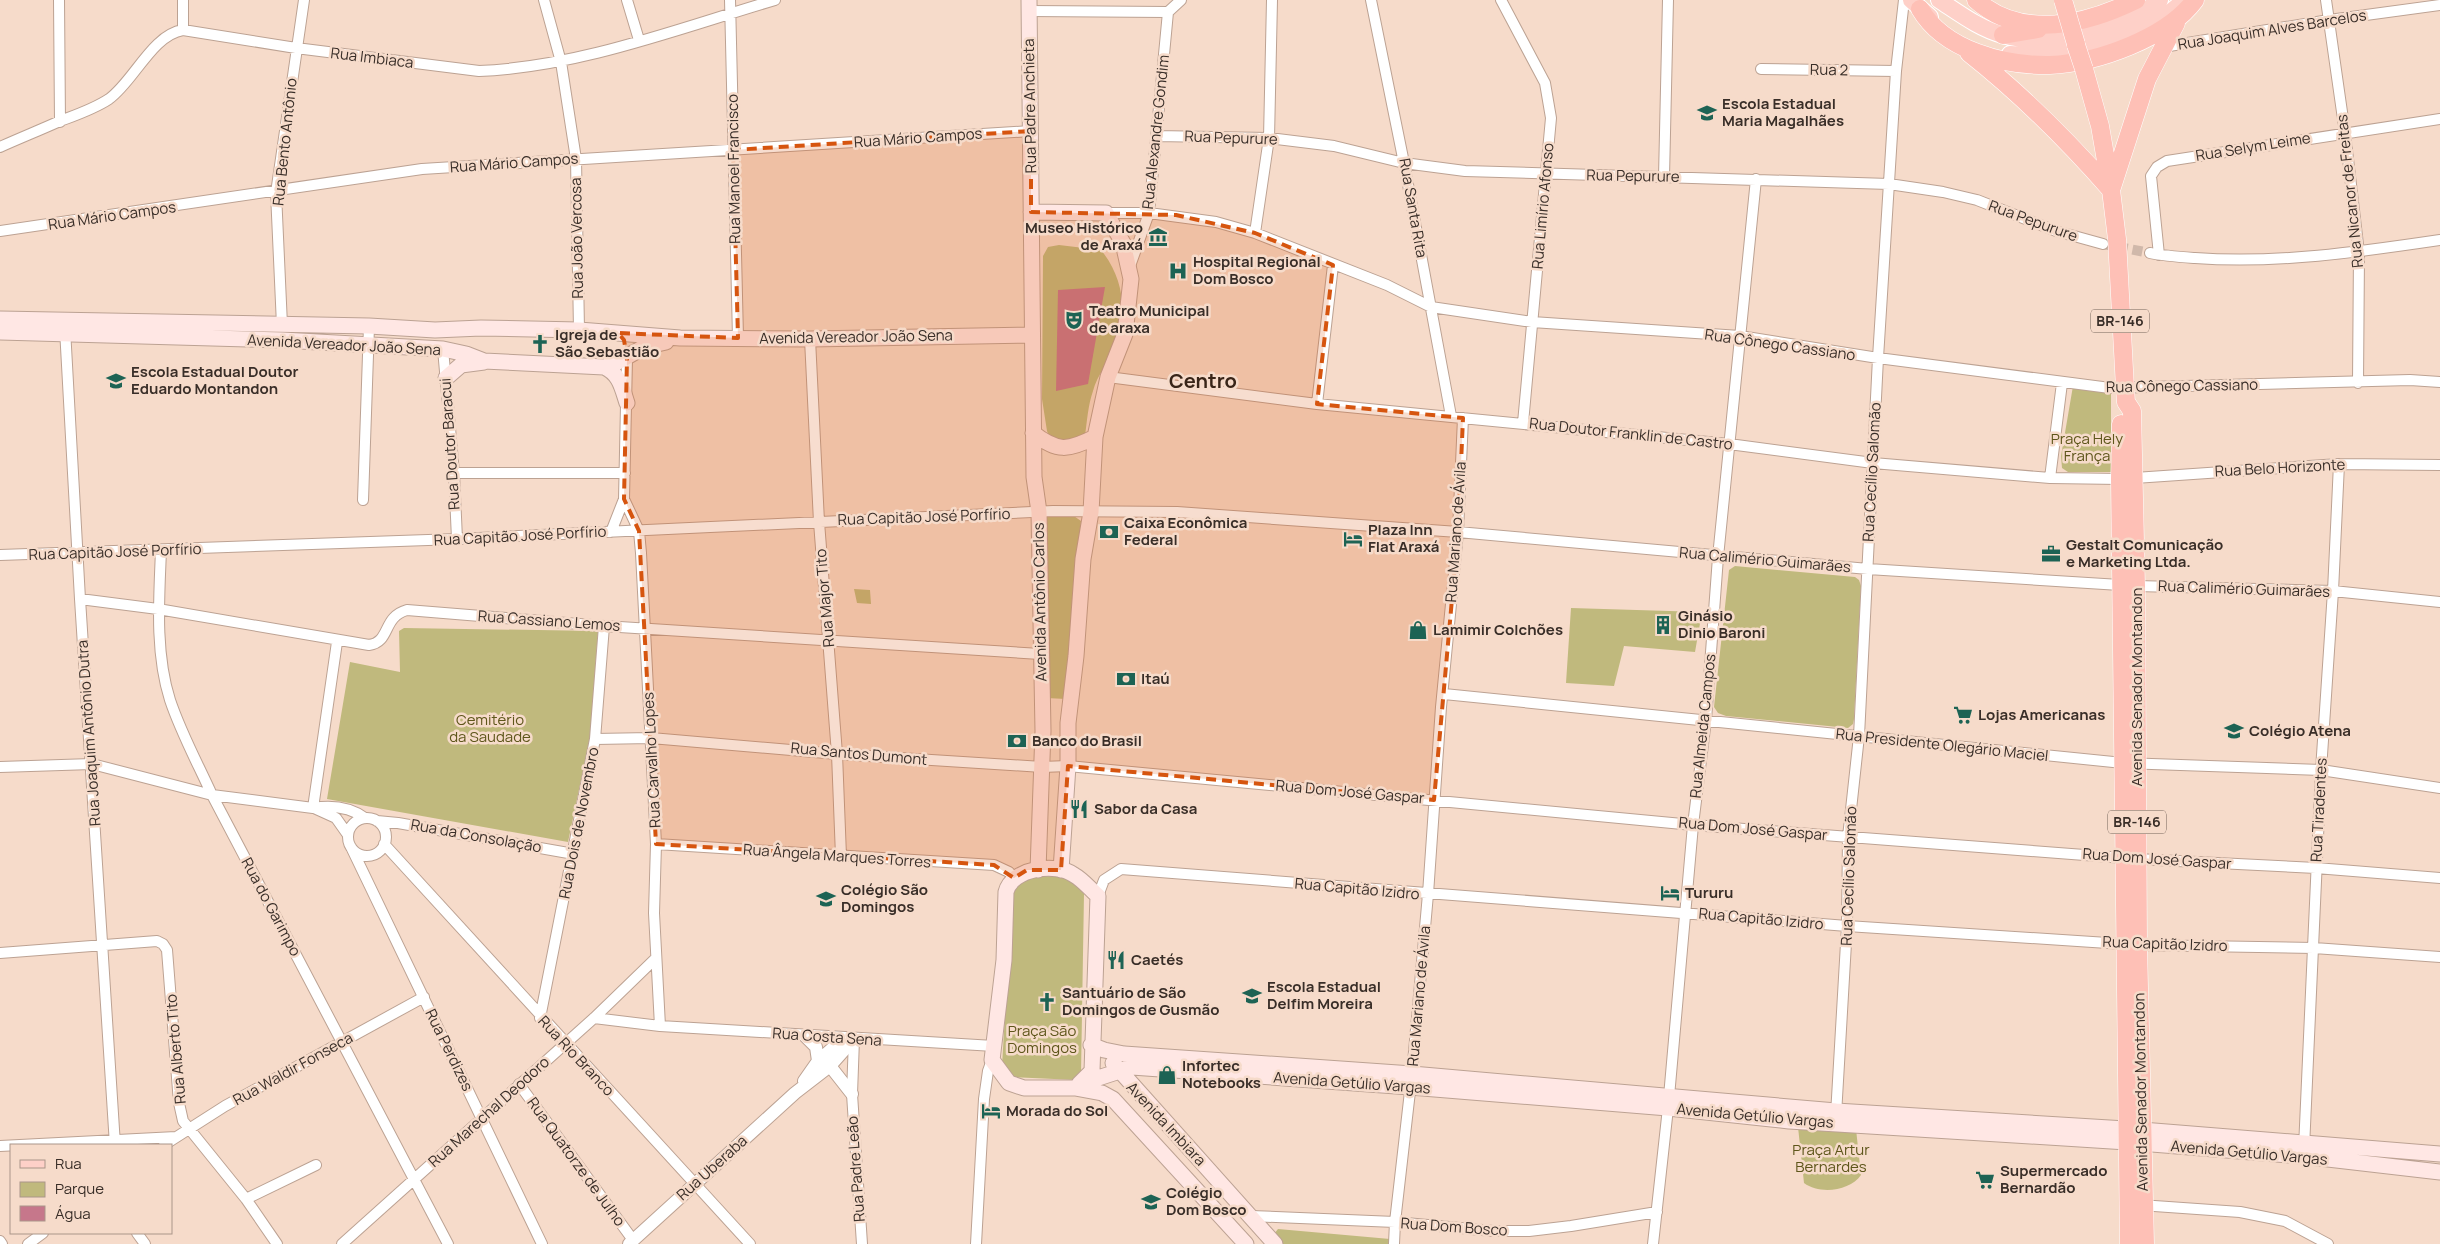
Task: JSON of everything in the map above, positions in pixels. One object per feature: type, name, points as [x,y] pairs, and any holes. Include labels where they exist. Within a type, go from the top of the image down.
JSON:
[{"type":"highway","points":[[1976,0],[1996,13],[2018,21],[2051,26]]},
{"type":"highway","name":"Avenida Senador Montandon","points":[[2063,0],[2100,126],[2111,190],[2117,239],[2129,393],[2121,418],[2126,478],[2129,585],[2134,1136],[2137,1205],[2145,1244]]},
{"type":"highway","points":[[2003,36],[2109,13],[2136,0]]},
{"type":"highway","points":[[2111,190],[2147,80],[2178,20],[2195,0]]},
{"type":"highway","points":[[1915,4],[1937,32],[1959,44],[1980,53],[2025,63],[2064,63],[2091,58],[2140,42],[2164,30],[2178,20]]},
{"type":"highway","points":[[1959,44],[2025,98],[2074,148],[2111,190]]},
{"type":"highway","name":"Avenida Senador Montandon","points":[[2129,1244],[2137,1205]]},
{"type":"main road","points":[[1940,0],[1972,22],[2003,36],[2037,40],[2073,37],[2133,18],[2160,0]]},
{"type":"main road","points":[[1915,4],[1936,22],[1968,42],[2007,54],[2030,56],[2074,52],[2116,41],[2145,28],[2172,12],[2184,0]]},
{"type":"main road","name":"Rua Padre Anchieta","points":[[1029,5],[1032,335]]},
{"type":"main road","points":[[1031,212],[1106,213]]},
{"type":"main road","name":"Avenida Antônio Carlos","points":[[1061,870],[1068,766],[1068,723],[1076,656],[1083,559],[1091,512],[1095,437],[1108,377],[1125,334],[1131,279],[1130,266],[1123,243],[1106,213]]},
{"type":"main road","name":"Avenida Vereador João Sena","points":[[0,319],[65,327],[443,349],[466,354],[484,362],[604,367],[627,358],[644,347],[680,338]]},
{"type":"main road","name":"Avenida Vereador João Sena","points":[[0,332],[65,327],[282,325],[369,326],[435,330],[481,328],[579,330],[680,338],[810,339],[1032,335]]},
{"type":"main road","points":[[466,354],[465,339],[481,328]]},
{"type":"main road","points":[[618,333],[624,340],[627,358]]},
{"type":"main road","name":"Avenida Antônio Carlos","points":[[1032,335],[1034,477],[1039,512],[1042,767],[1038,870]]},
{"type":"main road","points":[[446,378],[461,365],[484,362]]},
{"type":"main road","points":[[604,367],[613,371],[618,378],[627,403]]},
{"type":"main road","points":[[1033,433],[1056,448],[1076,446],[1095,437]]},
{"type":"main road","points":[[1027,870],[1061,870],[1073,874],[1098,896],[1094,1021],[1098,1048],[1092,1071],[1075,1088],[1024,1088],[1009,1083],[993,1053],[1004,960],[1006,892],[1008,884],[1027,870]]},
{"type":"main road","points":[[1098,1048],[1118,1070]]},
{"type":"main road","name":"Avenida Getúlio Vargas","points":[[1098,1048],[1124,1054],[1411,1081],[1836,1117],[2134,1136],[2303,1150],[2440,1154]]},
{"type":"main road","name":"Avenida Getúlio Vargas","points":[[1075,1088],[1118,1070],[1132,1067],[1411,1081]]},
{"type":"main road","name":"Avenida Imbiara","points":[[1118,1070],[1275,1244]]},
{"type":"main road","name":"Avenida Imbiara","points":[[1075,1088],[1102,1093],[1113,1099],[1246,1244]]},
{"type":"main road","points":[[1157,1147],[1174,1132]]},
{"type":"main road","name":"Avenida Getúlio Vargas","points":[[2303,1150],[2440,1172]]},
{"type":"street","points":[[60,0],[60,122]]},
{"type":"street","points":[[0,147],[92,109],[109,99],[134,74],[160,42],[168,35],[183,30],[183,0]]},
{"type":"street","name":"Rua Bento Antônio","points":[[282,325],[276,192],[304,0]]},
{"type":"street","name":"Rua João Vercosa","points":[[544,0],[561,62],[576,159],[579,330]]},
{"type":"street","points":[[627,0],[639,40]]},
{"type":"street","name":"Rua Manoel Francisco","points":[[730,0],[738,338]]},
{"type":"street","name":"Rua Imbiaca","points":[[183,30],[296,48],[479,71],[530,68],[561,62],[775,0]]},
{"type":"street","points":[[1029,5],[1168,12],[1181,0]]},
{"type":"street","points":[[1256,233],[1269,138],[1272,0]]},
{"type":"street","name":"Rua Santa Rita","points":[[1371,0],[1404,163],[1451,416]]},
{"type":"street","name":"Rua Limírio Afonso","points":[[1501,0],[1541,75],[1549,98],[1551,118],[1523,422]]},
{"type":"street","points":[[1664,177],[1668,0]]},
{"type":"street","name":"Rua Cecílio Salomão","points":[[1836,1117],[1847,926],[1848,837],[1859,736],[1878,358],[1896,71],[1904,0]]},
{"type":"street","name":"Rua Nicanor de Freitas","points":[[2326,0],[2345,133],[2359,252],[2358,382]]},
{"type":"street","name":"Rua Joaquim Alves Barcelos","points":[[2163,47],[2329,20],[2440,5]]},
{"type":"street","name":"Rua Alexandre Gondim","points":[[1130,266],[1149,213],[1168,12]]},
{"type":"street","name":"Rua 2","points":[[1761,69],[1896,71]]},
{"type":"street","name":"Rua Selym Leime","points":[[2359,252],[2254,260],[2154,254],[2151,176],[2157,167],[2167,161],[2440,119]]},
{"type":"street","name":"Rua Mário Campos","points":[[0,232],[422,169],[1031,131]]},
{"type":"street","name":"Rua Pepurure","points":[[1157,136],[1269,138],[1334,146],[1404,163],[1465,171],[1756,178],[1889,184],[1943,192],[1977,200],[2056,231],[2103,244]]},
{"type":"street","name":"Rua Almeida Campos","points":[[1653,1244],[1669,1102],[1687,913],[1693,825],[1706,720],[1718,557],[1756,178]]},
{"type":"street","name":"Rua Cônego Cassiano","points":[[1106,213],[1149,213],[1216,222],[1256,233],[1333,265],[1388,285],[1431,307],[1532,322],[1740,336],[1878,358],[2129,393],[2410,380],[2440,382]]},
{"type":"street","points":[[2359,252],[2440,240]]},
{"type":"street","points":[[1317,404],[1333,265]]},
{"type":"street","points":[[363,500],[369,326]]},
{"type":"street","name":"Rua Joaquim Antônio Dutra","points":[[65,327],[77,553],[104,946],[115,1142]]},
{"type":"street","name":"Rua Major Tito","points":[[810,339],[819,522],[837,754],[841,856]]},
{"type":"street","name":"Rua Doutor Baracui","points":[[443,349],[454,473],[456,539]]},
{"type":"street","name":"Rua Carvalho Lopes","points":[[611,532],[624,499],[627,358]]},
{"type":"street","name":"Rua Doutor Franklin de Castro","points":[[1108,377],[1317,404],[1523,422],[1729,444],[1873,463],[2050,478],[2126,478]]},
{"type":"street","points":[[2050,478],[2062,383]]},
{"type":"street","name":"Rua Mariano de Ávila","points":[[1394,1244],[1428,894],[1434,800],[1458,532],[1463,418]]},
{"type":"street","name":"Rua Belo Horizonte","points":[[2126,478],[2339,464],[2440,466]]},
{"type":"street","name":"Rua Tiradentes","points":[[2303,1150],[2321,770],[2339,464]]},
{"type":"street","points":[[454,473],[626,472]]},
{"type":"street","name":"Rua Carvalho Lopes","points":[[624,499],[639,531],[656,844],[654,913],[660,1026]]},
{"type":"street","name":"Rua Capitão José Porfírio","points":[[0,555],[161,551],[1039,512],[1091,512]]},
{"type":"street","name":"Rua Calimério Guimarães","points":[[1091,512],[1177,512],[1458,532],[1718,557],[1868,569],[2129,585],[2333,591],[2440,602]]},
{"type":"street","name":"Rua do Garimpo","points":[[161,551],[158,609],[164,676],[170,698],[212,795],[448,1244]]},
{"type":"street","name":"Rua Cassiano Lemos","points":[[80,599],[158,609],[336,642],[376,644],[381,640],[392,617],[407,610],[604,626],[645,627],[1040,654]]},
{"type":"street","name":"Rua Dois de Novembro","points":[[540,1018],[574,854],[595,739],[604,626]]},
{"type":"street","points":[[313,808],[336,642]]},
{"type":"street","name":"Rua Presidente Olegário Maciel","points":[[1444,694],[2130,764],[2321,770],[2440,788]]},
{"type":"street","name":"Rua Santos Dumont","points":[[595,739],[651,738],[837,754],[1042,767],[1068,766]]},
{"type":"street","points":[[0,766],[92,764],[212,795],[313,808],[328,806],[355,811],[365,818],[378,821],[385,832],[384,844],[372,854],[359,854],[351,847],[348,835],[336,818],[313,808]]},
{"type":"street","name":"Rua Dom José Gaspar","points":[[1068,766],[1693,825],[2131,858],[2316,868],[2440,878]]},
{"type":"street","points":[[348,835],[354,823],[365,818]]},
{"type":"street","name":"Rua da Consolação","points":[[378,821],[574,854]]},
{"type":"street","name":"Rua Rio Branco","points":[[384,844],[540,1018],[750,1244]]},
{"type":"street","name":"Rua Ângela Marques Torres","points":[[656,844],[994,865],[1009,872],[1014,878]]},
{"type":"street","name":"Rua Perdizes","points":[[351,847],[542,1244]]},
{"type":"street","name":"Rua Rio Branco","points":[[372,854],[404,868]]},
{"type":"street","name":"Rua Perdizes","points":[[368,883],[372,854]]},
{"type":"street","name":"Rua Capitão Izidro","points":[[1098,896],[1104,880],[1121,869],[1847,926],[2132,944],[2314,948],[2440,956]]},
{"type":"street","name":"Rua Alberto Tito","points":[[104,946],[156,941],[163,944],[167,950],[179,1103],[183,1121],[246,1198],[277,1244]]},
{"type":"street","points":[[0,953],[104,946]]},
{"type":"street","name":"Rua Marechal Deodoro","points":[[342,1244],[594,1018],[656,958]]},
{"type":"street","name":"Rua Waldir Fonseca","points":[[166,1144],[189,1128],[424,997]]},
{"type":"street","name":"Rua Costa Sena","points":[[594,1018],[660,1026],[849,1039],[993,1053]]},
{"type":"street","points":[[805,1036],[816,1047],[824,1064],[852,1094]]},
{"type":"street","name":"Rua Uberaba","points":[[631,1242],[795,1093],[849,1039]]},
{"type":"street","name":"Rua Padre Leão","points":[[849,1039],[862,1244]]},
{"type":"street","points":[[976,1244],[984,1099],[993,1053]]},
{"type":"street","name":"Rua Quatorze de Julho","points":[[519,1084],[631,1242]]},
{"type":"street","points":[[58,1144],[176,1137]]},
{"type":"street","points":[[246,1198],[316,1165]]},
{"type":"street","points":[[2137,1205],[2240,1212],[2285,1221],[2328,1244]]},
{"type":"street","name":"Rua Dom Bosco","points":[[1251,1216],[1395,1222],[1493,1231],[1529,1231],[1657,1212]]},
{"type":"street","points":[[28,1244],[42,1234]]},
{"type":"highlighted area","points":[[1031,131],[1031,212],[1176,215],[1255,233],[1333,265],[1317,404],[1463,418],[1458,532],[1434,800],[1068,766],[1061,870],[1027,870],[1014,878],[994,865],[656,844],[639,531],[624,499],[627,358],[624,340],[618,333],[738,338],[733,150]]},
{"type":"green space","points":[[1059,245],[1101,250],[1115,272],[1122,297],[1122,322],[1119,335],[1115,347],[1095,385],[1091,396],[1085,436],[1078,442],[1050,439],[1042,399],[1043,256],[1048,247]]},
{"type":"green space","name":"Praça Hely França","points":[[2073,386],[2111,394],[2111,472],[2068,472],[2062,468],[2061,456]]},
{"type":"green space","points":[[1071,514],[1081,521],[1066,699],[1046,698],[1041,522],[1048,516]]},
{"type":"green space","points":[[1735,566],[1855,577],[1859,580],[1861,586],[1854,719],[1853,724],[1848,728],[1726,716],[1718,713],[1714,707],[1729,570]]},
{"type":"green space","points":[[854,589],[870,590],[871,604],[857,603]]},
{"type":"green space","points":[[1571,608],[1702,612],[1695,652],[1624,646],[1614,686],[1566,683]]},
{"type":"green space","name":"Cemitério da Saudade","points":[[404,628],[598,631],[590,737],[568,842],[327,799],[350,662],[400,672],[399,631]]},
{"type":"green space","name":"Praça São Domingos","points":[[1031,875],[1068,879],[1079,887],[1084,894],[1081,1074],[1076,1080],[1013,1077],[1002,1066],[1012,895],[1016,885]]},
{"type":"green space","name":"Praça Artur Bernardes","points":[[1798,1127],[1856,1129],[1861,1175],[1850,1185],[1834,1190],[1818,1189],[1804,1183]]},
{"type":"green space","points":[[1278,1229],[1390,1239],[1390,1244],[1283,1244],[1274,1234]]},
{"type":"water","points":[[1105,287],[1088,384],[1056,391],[1058,290]]},
{"type":"tunnel","points":[[2103,244],[2150,253]]},
{"type":"place","name":"Escola Estadual Maria Magalhães","points":[[1707,113]]},
{"type":"place","name":"Museo Histórico de Araxá","points":[[1158,237]]},
{"type":"place","name":"Hospital Regional Dom Bosco","points":[[1178,271]]},
{"type":"place","name":"Teatro Municipal de araxa","points":[[1074,320]]},
{"type":"place","name":"Igreja de São Sebastião","points":[[540,344]]},
{"type":"place","name":"Escola Estadual Doutor Eduardo Montandon","points":[[116,381]]},
{"type":"place","name":"Caixa Econômica Federal","points":[[1109,532]]},
{"type":"place","name":"Plaza Inn Flat Araxá","points":[[1353,539]]},
{"type":"place","name":"Gestalt Comunicação e Marketing Ltda.","points":[[2051,554]]},
{"type":"place","name":"Ginásio Dinio Baroni","points":[[1663,625]]},
{"type":"place","name":"Lamimir Colchões","points":[[1418,630]]},
{"type":"place","name":"Itaú","points":[[1126,679]]},
{"type":"place","name":"Lojas Americanas","points":[[1963,715]]},
{"type":"place","name":"Colégio Atena","points":[[2234,731]]},
{"type":"place","name":"Banco do Brasil","points":[[1017,741]]},
{"type":"place","name":"Sabor da Casa","points":[[1079,809]]},
{"type":"place","name":"Tururu","points":[[1670,893]]},
{"type":"place","name":"Colégio São Domingos","points":[[826,899]]},
{"type":"place","name":"Caetés","points":[[1116,960]]},
{"type":"place","name":"Escola Estadual Delfim Moreira","points":[[1252,996]]},
{"type":"place","name":"Santuário de São Domingos de Gusmão","points":[[1047,1002]]},
{"type":"place","name":"Infortec Notebooks","points":[[1167,1075]]},
{"type":"place","name":"Morada do Sol","points":[[991,1111]]},
{"type":"place","name":"Supermercado Bernardão","points":[[1985,1180]]},
{"type":"place","name":"Colégio Dom Bosco","points":[[1151,1202]]},
{"type":"district","name":"Centro","points":[[1203,381]]}]
